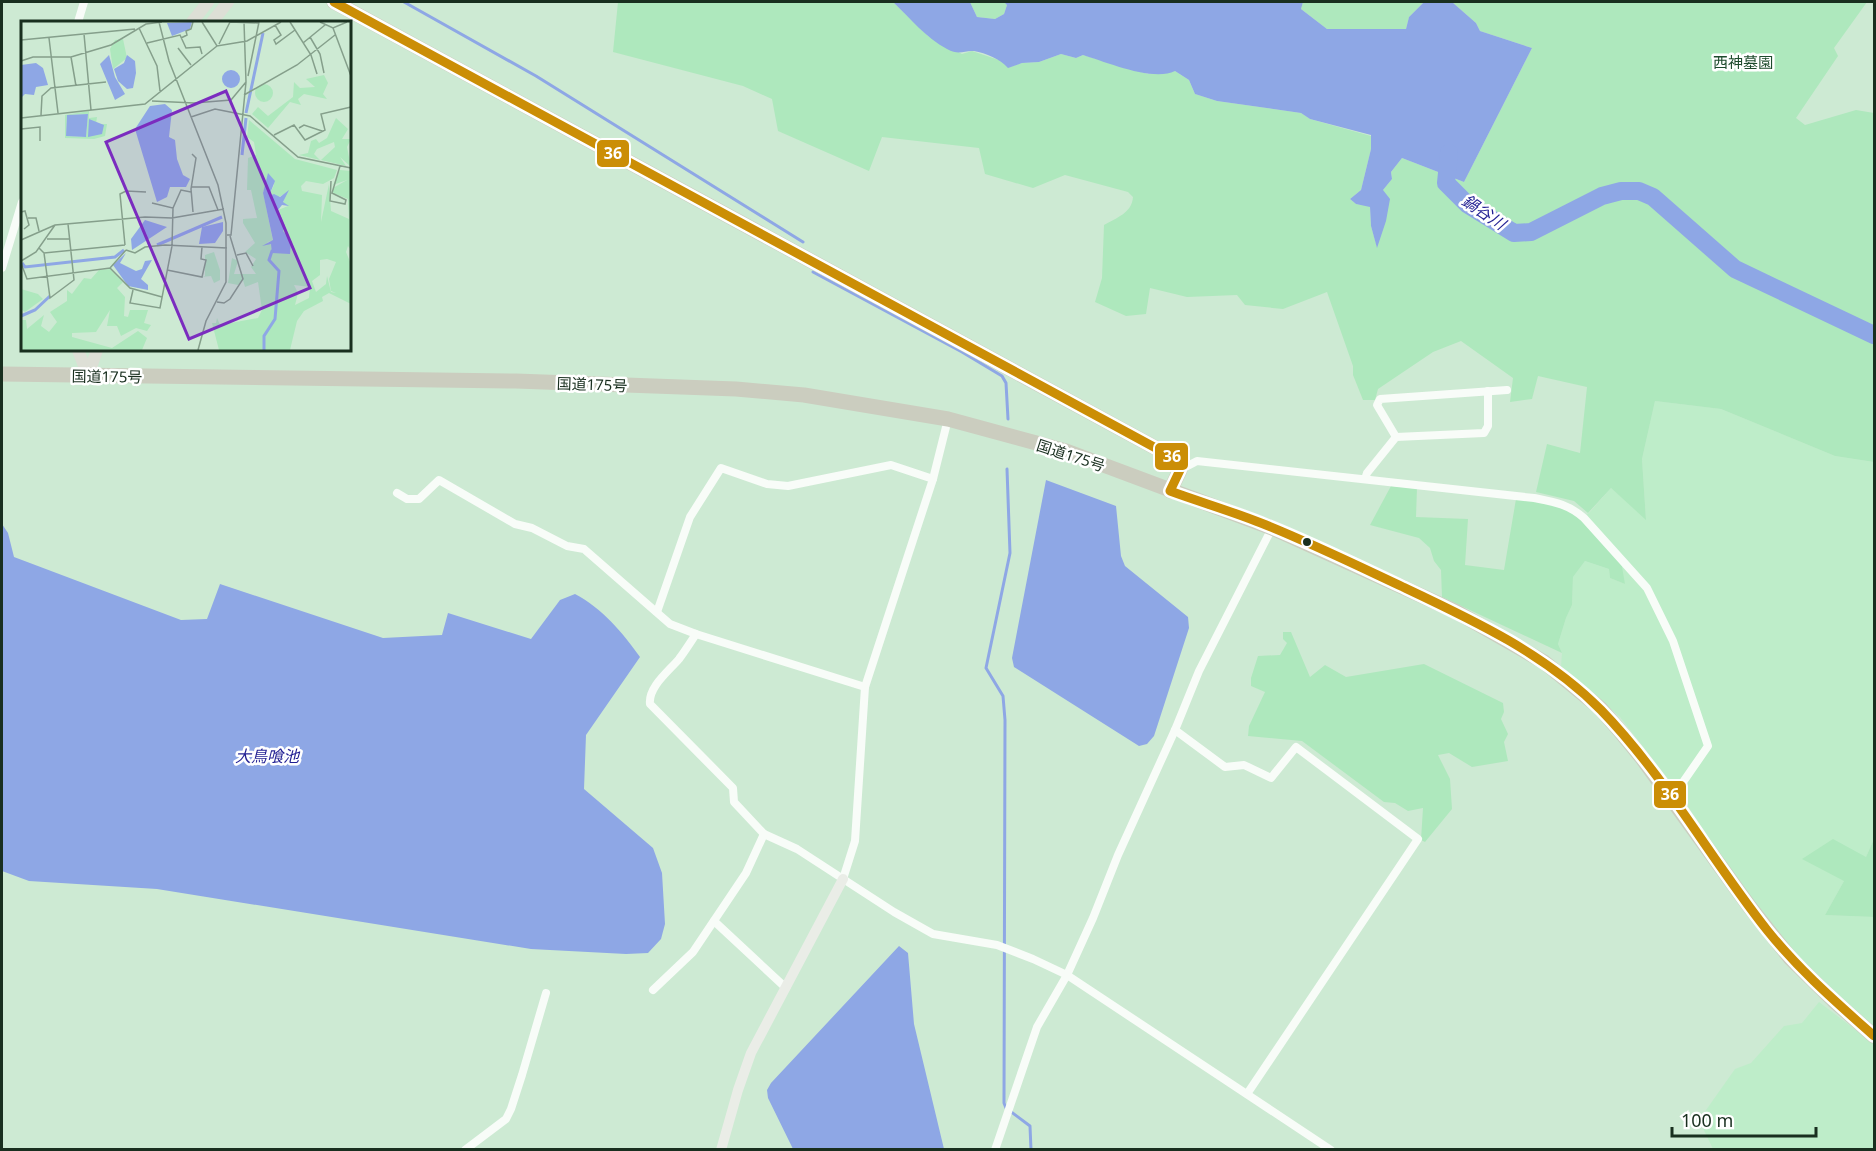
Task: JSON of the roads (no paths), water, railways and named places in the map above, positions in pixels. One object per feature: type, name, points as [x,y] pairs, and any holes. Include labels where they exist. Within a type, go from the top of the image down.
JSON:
[{"type":"highway","points":[[334,2],[1176,459],[1180,470],[1170,491]]},
{"type":"highway","name":"国道175号","points":[[2,374],[516,381],[736,389],[804,395],[948,419],[1066,451],[1272,528],[1455,611],[1544,662],[1600,708],[1642,758],[1749,906],[1791,959],[1833,1000],[1875,1036]]},
{"type":"main road","points":[[193,21],[208,2]]},
{"type":"main road","points":[[213,21],[228,2]]},
{"type":"main road","points":[[78,351],[88,376]]},
{"type":"main road","points":[[88,376],[97,351]]},
{"type":"street","points":[[78,21],[84,2]]},
{"type":"street","points":[[2,268],[21,205]]},
{"type":"street","points":[[1396,437],[1377,405],[1380,399],[1507,390]]},
{"type":"street","points":[[1365,479],[1367,473],[1396,437],[1484,433],[1488,426],[1488,391]]},
{"type":"street","points":[[721,1149],[751,1053],[843,879],[855,841],[865,687],[933,478],[948,419]]},
{"type":"street","points":[[1180,470],[1197,461],[1534,498],[1559,503],[1573,509],[1584,518],[1647,588],[1673,640],[1708,746],[1672,798]]},
{"type":"street","points":[[657,612],[690,517],[721,468],[767,484],[788,486],[891,465],[933,478]]},
{"type":"street","points":[[397,493],[407,499],[419,499],[439,480],[515,524],[532,528],[567,546],[584,549],[669,624],[865,687]]},
{"type":"street","points":[[995,1149],[1037,1027],[1067,975],[1093,918],[1118,855],[1175,730],[1199,671],[1272,528]]},
{"type":"street","points":[[696,634],[677,661],[660,679],[649,699],[650,704],[732,788],[734,802],[764,834],[797,849],[894,912],[933,934],[997,945],[1067,975],[1330,1149]]},
{"type":"street","points":[[1175,730],[1224,767],[1244,765],[1271,778],[1296,747],[1418,839],[1246,1094]]},
{"type":"street","points":[[653,990],[693,952],[746,873],[764,834]]},
{"type":"street","points":[[714,921],[786,988]]},
{"type":"street","points":[[465,1149],[506,1119],[546,993]]},
{"type":"water","points":[[893,2],[970,2],[977,17],[995,19],[1004,14],[1007,5],[1004,2],[1303,2],[1301,9],[1327,29],[1406,29],[1409,17],[1424,2],[1452,2],[1476,23],[1480,31],[1532,48],[1464,182],[1402,158],[1391,172],[1392,179],[1383,190],[1390,199],[1377,248],[1371,226],[1370,207],[1356,204],[1350,199],[1361,190],[1371,149],[1371,135],[1310,119],[1301,113],[1217,101],[1195,94],[1189,80],[1175,71],[1166,74],[1142,73],[1083,55],[1076,58],[1061,54],[1039,62],[1022,63],[1008,68],[997,59],[983,53],[955,52],[947,49],[925,34]]},
{"type":"water","points":[[1046,480],[1116,506],[1121,556],[1125,566],[1188,617],[1189,628],[1154,736],[1147,744],[1139,746],[1014,667],[1012,658]]},
{"type":"water","name":"大鳥喰池","points":[[2,524],[8,533],[14,557],[181,620],[207,619],[220,584],[383,638],[442,635],[448,613],[531,639],[560,600],[575,594],[585,600],[611,622],[640,657],[586,735],[584,789],[653,848],[662,873],[665,924],[661,939],[648,953],[531,949],[157,889],[29,881],[2,871]]},
{"type":"water","points":[[899,946],[908,953],[914,1024],[944,1149],[793,1149],[768,1098],[767,1090]]},
{"type":"waterway","points":[[404,2],[536,76],[803,242]]},
{"type":"waterway","name":"鍋谷川","points":[[1449,153],[1446,183],[1467,204],[1514,233],[1531,232],[1602,196],[1621,191],[1639,191],[1653,197],[1735,269],[1874,335]]},
{"type":"waterway","points":[[813,272],[1002,376],[1006,383],[1008,419]]},
{"type":"waterway","points":[[1007,469],[1010,553],[986,668],[1003,696],[1005,720],[1004,1103],[1006,1108],[1030,1126],[1031,1150]]},
{"type":"park label","name":"西神墓園","points":[[1743,62]]}]
